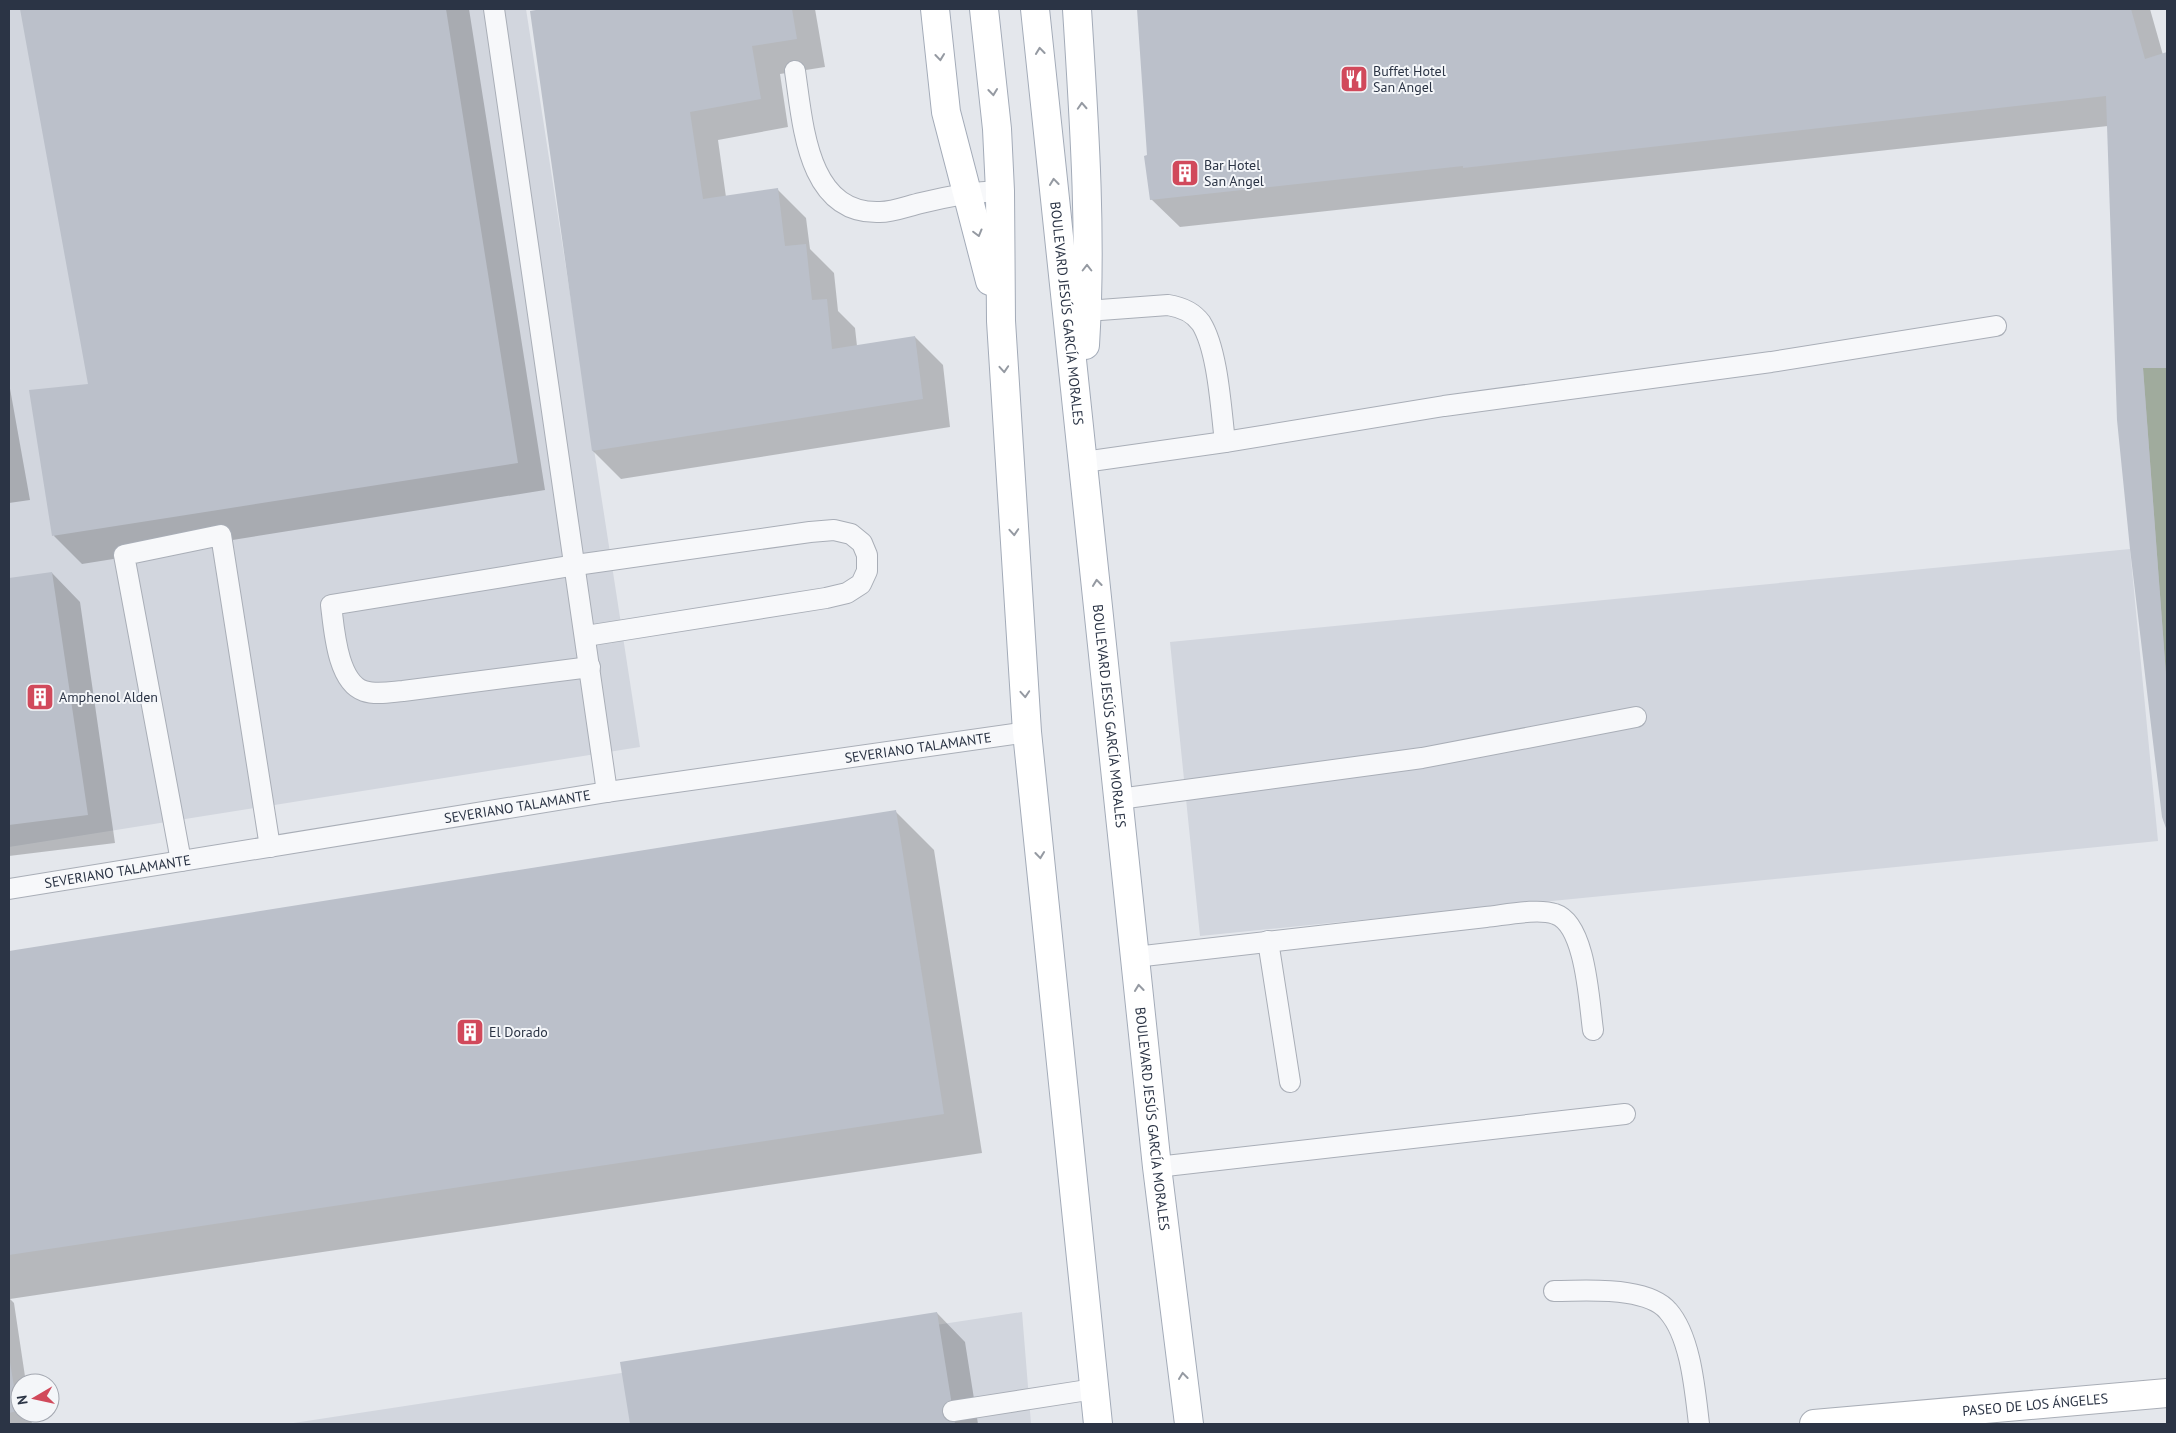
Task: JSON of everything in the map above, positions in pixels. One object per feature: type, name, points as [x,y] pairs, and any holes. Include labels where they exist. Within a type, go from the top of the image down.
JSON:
[{"type":"main road","points":[[935,9],[946,112],[1001,321]]},
{"type":"main road","points":[[984,9],[997,129],[1000,191],[1001,321],[1027,732],[1098,1424]]},
{"type":"main road","name":"BOULEVARD JESÚS GARCÍA MORALES","points":[[1035,9],[1078,311],[1080,422],[1157,1167],[1189,1424]]},
{"type":"main road","points":[[1077,9],[1087,217],[1078,311]]},
{"type":"main road","name":"PASEO DE LOS ÁNGELES","points":[[1814,1424],[2167,1393]]},
{"type":"lane","points":[[494,9],[576,565],[607,792]]},
{"type":"lane","points":[[794,71],[805,139],[814,163],[823,183],[834,198],[847,207],[880,212],[967,192],[1000,191]]},
{"type":"lane","points":[[1078,311],[1168,306],[1182,308],[1193,315],[1201,324],[1212,354],[1225,442]]},
{"type":"lane","points":[[1084,462],[1225,442],[1444,406],[1771,362],[1996,326]]},
{"type":"lane","points":[[586,636],[754,610],[847,593],[861,584],[867,571],[867,555],[862,543],[851,534],[834,530],[810,532],[576,565],[330,605],[343,669],[352,683],[363,691],[380,693],[403,692],[590,668]]},
{"type":"lane","points":[[181,861],[124,555],[221,535],[270,847]]},
{"type":"lane","points":[[1119,799],[1422,758],[1636,717]]},
{"type":"lane","name":"SEVERIANO TALAMANTE","points":[[9,888],[607,792],[1027,732]]},
{"type":"lane","points":[[1135,957],[1486,917],[1538,912],[1555,914],[1567,922],[1582,955],[1593,1030]]},
{"type":"lane","points":[[1268,941],[1290,1082]]},
{"type":"lane","points":[[1157,1167],[1625,1114]]},
{"type":"lane","points":[[1554,1291],[1626,1292],[1650,1299],[1668,1310],[1680,1330],[1688,1354],[1700,1424]]},
{"type":"lane","points":[[953,1411],[1094,1390]]},
{"type":"shaded area","points":[[9,9],[526,9],[640,747],[9,847]]},
{"type":"shaded area","points":[[2130,549],[2158,841],[1200,936],[1170,642]]},
{"type":"shaded area","points":[[1022,1312],[1031,1424],[287,1424]]},
{"type":"green space","points":[[2143,368],[2167,368],[2167,688]]},
{"type":"building","points":[[20,9],[446,9],[518,463],[52,536],[29,390],[88,384]]},
{"type":"building","points":[[542,9],[792,9],[797,39],[752,46],[761,99],[690,112],[703,199],[778,188],[785,246],[806,244],[812,300],[827,299],[832,349],[915,336],[923,399],[592,451],[530,11]]},
{"type":"building","points":[[1137,9],[2131,9],[2145,59],[2167,52],[2167,368],[2143,368],[2167,688],[2167,831],[2162,817],[2130,549],[2117,420],[2106,96],[1463,168],[1463,166],[1150,200],[1144,156],[1147,155]]},
{"type":"building","name":"Amphenol Alden","points":[[52,572],[88,815],[9,825],[9,578]]},
{"type":"building","name":"El Dorado","points":[[896,810],[944,1114],[9,1255],[9,951]]},
{"type":"building","points":[[937,1312],[955,1424],[630,1424],[620,1362]]},
{"type":"building","points":[[9,1356],[12,1373],[10,1373],[9,1413]]},
{"type":"place","name":"Buffet Hotel San Angel","points":[[1354,79]]},
{"type":"place","name":"Bar Hotel San Angel","points":[[1185,173]]},
{"type":"place","name":"Amphenol Alden","points":[[40,697]]},
{"type":"place","name":"El Dorado","points":[[470,1032]]}]
